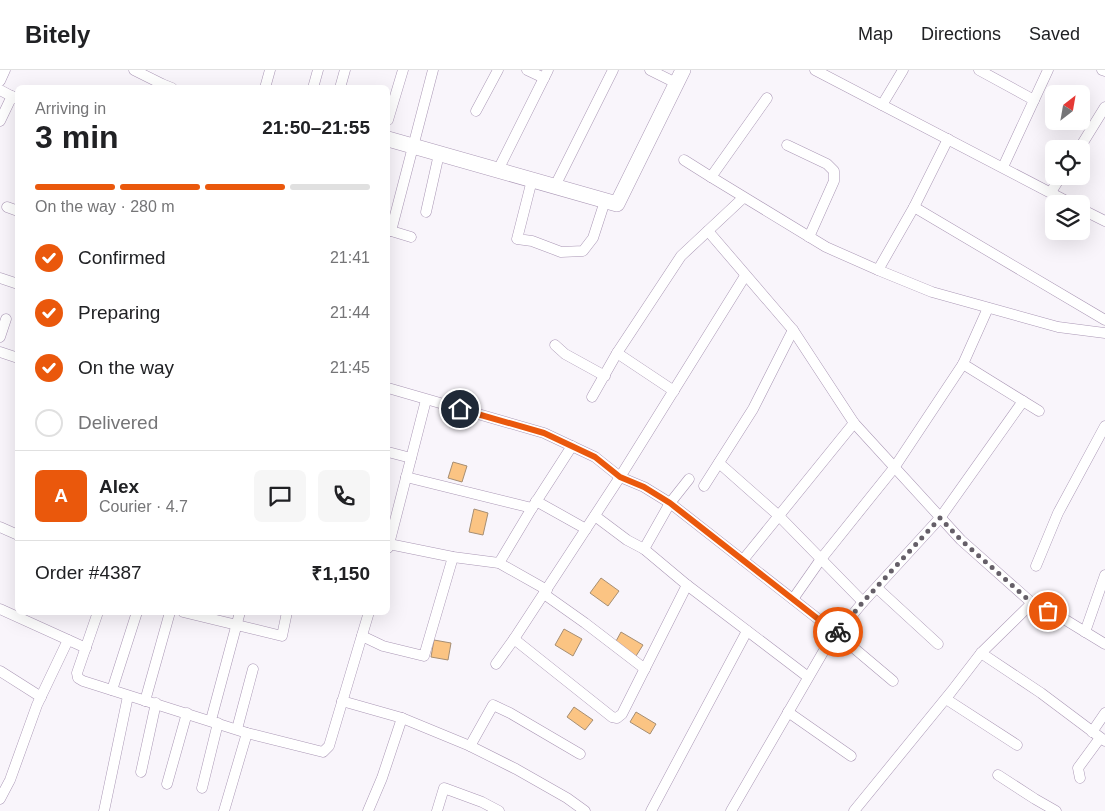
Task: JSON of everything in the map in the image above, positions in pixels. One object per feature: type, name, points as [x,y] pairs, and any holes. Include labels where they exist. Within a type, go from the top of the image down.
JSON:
[{"type":"street","points":[[0,81],[5,70]]},
{"type":"street","points":[[134,70],[163,85]]},
{"type":"street","points":[[266,85],[270,70]]},
{"type":"street","points":[[314,85],[318,70]]},
{"type":"street","points":[[341,85],[344,70]]},
{"type":"street","points":[[390,113],[403,70]]},
{"type":"street","points":[[390,226],[433,70]]},
{"type":"street","points":[[476,112],[498,70]]},
{"type":"street","points":[[498,170],[546,74],[527,70]]},
{"type":"street","points":[[554,186],[613,70]]},
{"type":"street","points":[[390,140],[617,204],[679,77],[650,70]]},
{"type":"street","points":[[815,70],[1056,195]]},
{"type":"street","points":[[882,105],[903,70]]},
{"type":"street","points":[[979,70],[1034,100]]},
{"type":"street","points":[[1002,167],[1048,70]]},
{"type":"street","points":[[0,90],[15,98],[0,121]]},
{"type":"street","points":[[711,177],[767,98]]},
{"type":"street","points":[[1085,140],[1105,107]]},
{"type":"street","points":[[878,270],[914,207],[948,139]]},
{"type":"street","points":[[787,145],[827,164],[834,171],[834,181],[809,237]]},
{"type":"street","points":[[426,212],[439,154]]},
{"type":"street","points":[[684,160],[743,198],[826,247],[878,270],[932,292],[988,308],[1058,327],[1105,333]]},
{"type":"street","points":[[532,180],[517,239],[532,241],[561,252],[583,251],[593,238],[605,200]]},
{"type":"street","points":[[1051,192],[1055,185]]},
{"type":"street","points":[[592,397],[617,352],[681,256],[743,198]]},
{"type":"street","points":[[7,207],[15,210]]},
{"type":"street","points":[[914,207],[1105,320]]},
{"type":"street","points":[[1090,213],[1105,222]]},
{"type":"street","points":[[390,230],[411,237]]},
{"type":"street","points":[[708,232],[793,330],[854,422],[961,540],[1032,603],[1064,619],[1105,644]]},
{"type":"street","points":[[496,664],[595,516],[745,276]]},
{"type":"street","points":[[0,278],[15,283]]},
{"type":"street","points":[[793,599],[821,559],[894,468],[963,364],[988,308]]},
{"type":"street","points":[[0,337],[6,319]]},
{"type":"street","points":[[704,486],[753,409],[793,330]]},
{"type":"street","points":[[555,345],[565,354],[605,376]]},
{"type":"street","points":[[0,352],[15,357]]},
{"type":"street","points":[[617,352],[674,392]]},
{"type":"street","points":[[963,364],[1039,411]]},
{"type":"street","points":[[390,389],[544,433],[595,457],[620,477],[644,487],[670,503],[836,633],[893,681]]},
{"type":"street","points":[[390,538],[426,400]]},
{"type":"street","points":[[730,811],[808,677],[836,633],[940,518],[1023,401]]},
{"type":"street","points":[[743,560],[854,422]]},
{"type":"street","points":[[1036,566],[1058,513],[1105,426]]},
{"type":"street","points":[[499,563],[572,446]]},
{"type":"street","points":[[390,453],[411,458]]},
{"type":"street","points":[[719,462],[779,516],[863,602]]},
{"type":"street","points":[[406,477],[534,505],[586,529]]},
{"type":"street","points":[[644,549],[670,503],[689,479]]},
{"type":"street","points":[[595,516],[627,540],[644,549],[808,677]]},
{"type":"street","points":[[0,527],[15,534]]},
{"type":"street","points":[[390,546],[499,563],[545,592],[645,669]]},
{"type":"street","points":[[362,636],[383,646],[424,656],[453,557]]},
{"type":"street","points":[[1085,632],[1105,575]]},
{"type":"street","points":[[514,639],[615,718],[618,718],[622,714],[688,585]]},
{"type":"street","points":[[877,588],[938,644]]},
{"type":"street","points":[[854,811],[946,699],[981,653],[1032,603]]},
{"type":"street","points":[[0,609],[86,648]]},
{"type":"street","points":[[97,615],[77,673],[78,678],[128,696],[236,729],[323,752],[329,746],[368,615]]},
{"type":"street","points":[[112,690],[136,615]]},
{"type":"street","points":[[145,700],[169,615]]},
{"type":"street","points":[[198,615],[282,636],[286,615]]},
{"type":"street","points":[[202,788],[214,722],[239,615]]},
{"type":"street","points":[[651,811],[747,631]]},
{"type":"street","points":[[0,799],[10,780],[41,697],[68,640]]},
{"type":"street","points":[[981,653],[1041,693],[1099,737]]},
{"type":"street","points":[[236,729],[253,669]]},
{"type":"street","points":[[0,671],[41,697]]},
{"type":"street","points":[[104,811],[128,696]]},
{"type":"street","points":[[946,699],[1017,745]]},
{"type":"street","points":[[342,701],[402,718],[470,746],[542,783],[585,811]]},
{"type":"street","points":[[141,772],[156,703]]},
{"type":"street","points":[[470,746],[493,705],[580,754]]},
{"type":"street","points":[[788,712],[851,756]]},
{"type":"street","points":[[167,784],[187,713]]},
{"type":"street","points":[[1080,778],[1078,768],[1099,737],[1105,713]]},
{"type":"street","points":[[368,811],[382,778],[402,718]]},
{"type":"street","points":[[224,811],[247,732]]},
{"type":"street","points":[[998,775],[1056,811]]},
{"type":"street","points":[[437,811],[444,788],[500,811]]},
{"type":"building","points":[[453,462],[467,466],[462,482],[448,478]]},
{"type":"building","points":[[474,509],[488,513],[483,535],[469,532]]},
{"type":"building","points":[[601,578],[619,591],[608,606],[590,593]]},
{"type":"building","points":[[564,629],[582,639],[573,656],[555,645]]},
{"type":"building","points":[[621,632],[643,645],[636,656],[615,643]]},
{"type":"building","points":[[434,640],[451,643],[448,660],[431,657]]},
{"type":"building","points":[[574,707],[593,720],[585,730],[567,717]]},
{"type":"building","points":[[636,712],[656,724],[650,734],[630,722]]},
{"type":"way so far","points":[[838,632],[940,518],[961,540],[1032,603],[1048,611]]},
{"type":"route","points":[[460,409],[544,433],[595,457],[620,477],[644,487],[670,503],[836,633],[838,632]]}]
